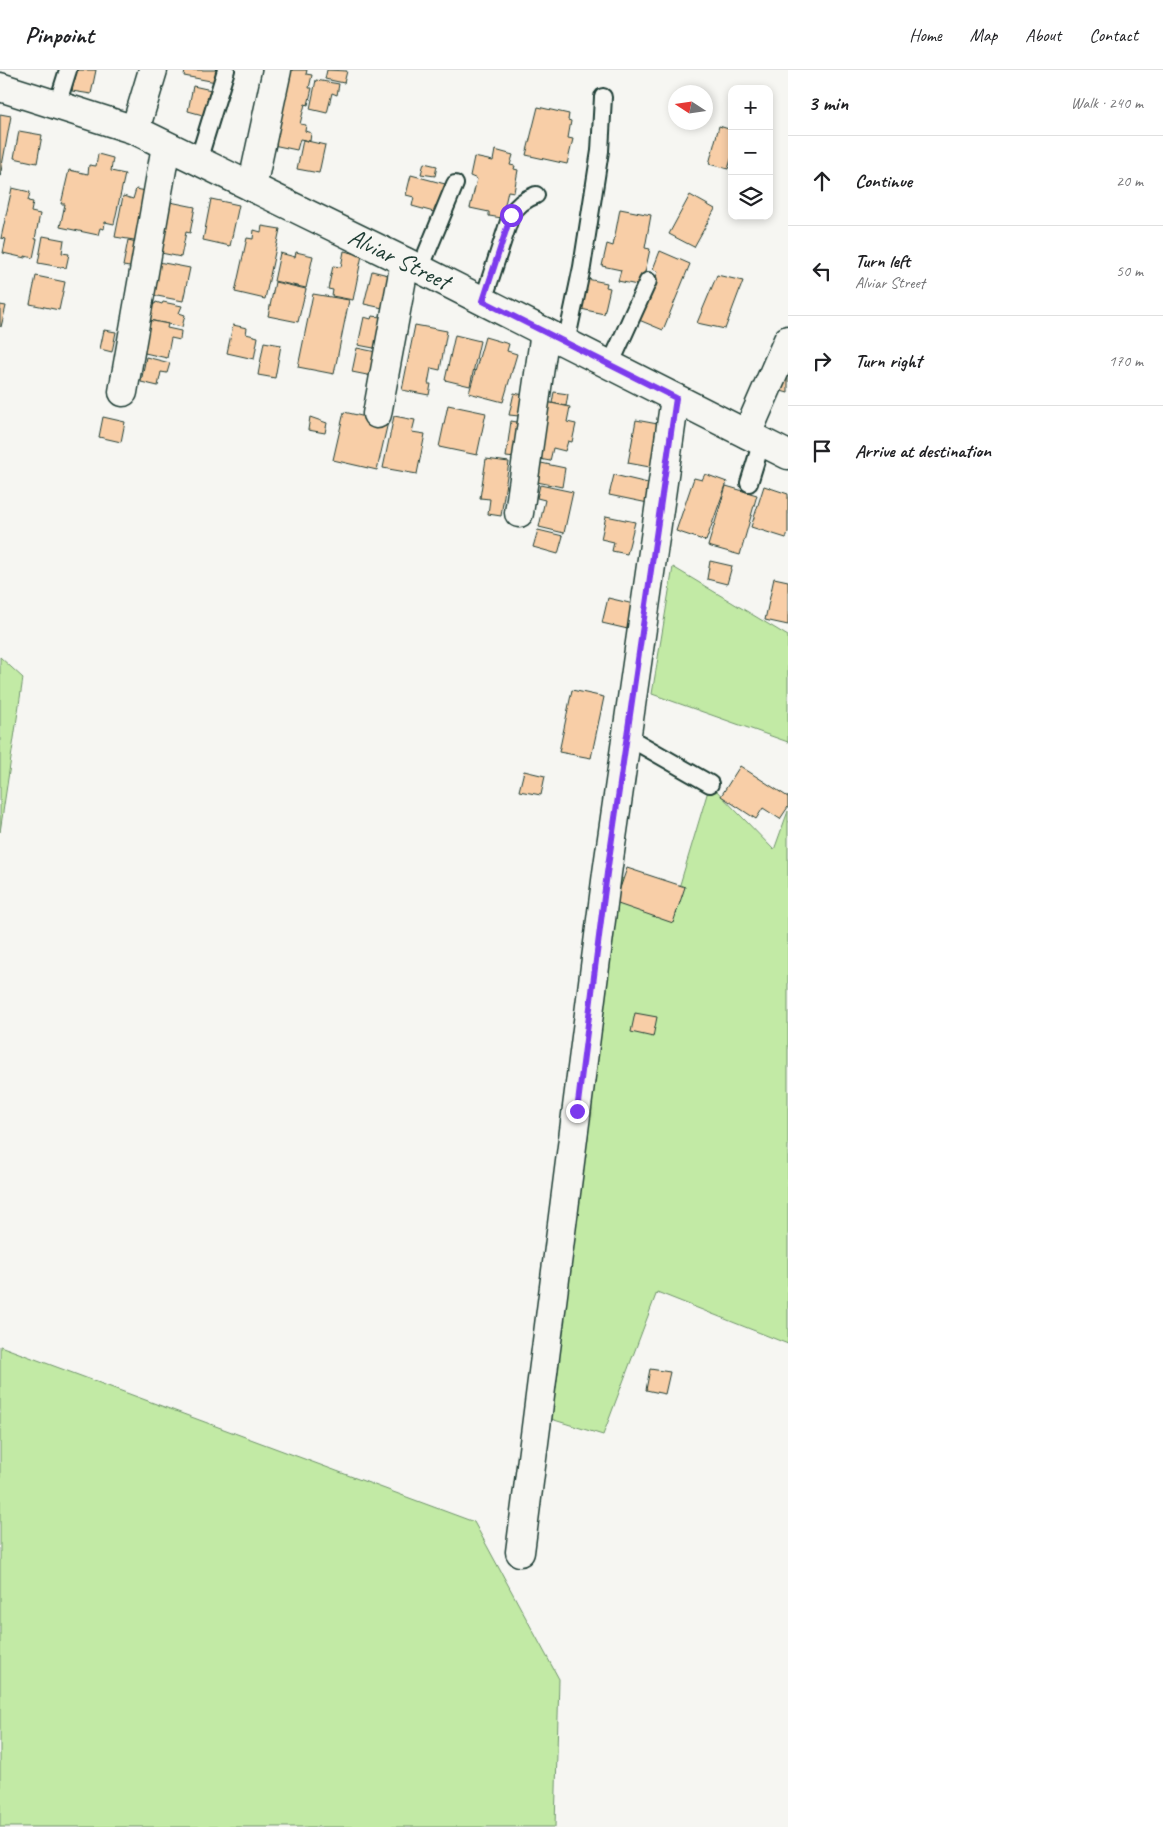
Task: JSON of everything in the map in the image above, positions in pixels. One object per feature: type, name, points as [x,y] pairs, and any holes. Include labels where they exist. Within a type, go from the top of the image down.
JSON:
[{"type":"street","points":[[135,130],[153,70]]},
{"type":"street","points":[[252,188],[276,70]]},
{"type":"street","name":"Alviar Street","points":[[0,87],[135,130],[788,454]]},
{"type":"street","points":[[123,392],[166,146]]},
{"type":"street","points":[[377,414],[412,266]]},
{"type":"street","points":[[519,513],[556,338]]},
{"type":"street","points":[[754,438],[788,340]]},
{"type":"street","points":[[520,1552],[607,873],[676,398]]},
{"type":"lane","points":[[57,105],[68,70]]},
{"type":"lane","points":[[198,161],[226,70]]},
{"type":"lane","points":[[556,338],[582,267],[600,151],[603,97]]},
{"type":"lane","points":[[412,266],[455,184]]},
{"type":"lane","points":[[483,301],[511,215],[526,199],[536,195]]},
{"type":"lane","points":[[610,365],[648,281]]},
{"type":"lane","points":[[749,483],[754,438]]},
{"type":"lane","points":[[626,736],[710,784]]},
{"type":"green space","points":[[673,567],[788,636],[788,742],[652,694]]},
{"type":"green space","points":[[0,657],[23,678],[0,832]]},
{"type":"green space","points":[[710,784],[774,850],[788,811],[788,1344],[657,1292],[603,1435],[538,1415],[607,873],[676,898]]},
{"type":"green space","points":[[0,1346],[474,1522],[559,1679],[555,1827],[0,1827]]},
{"type":"building","points":[[77,70],[96,70],[91,94],[72,91]]},
{"type":"building","points":[[179,70],[219,70],[216,82],[184,76],[185,71]]},
{"type":"building","points":[[281,70],[307,70],[306,74],[312,75],[309,88],[312,88],[308,105],[305,104],[300,124],[306,125],[305,131],[311,133],[310,141],[300,139],[297,150],[273,145]]},
{"type":"building","points":[[327,70],[347,71],[344,83],[325,79]]},
{"type":"building","points":[[316,80],[339,84],[337,95],[332,93],[327,113],[310,109]]},
{"type":"building","points":[[193,86],[216,91],[210,117],[188,111]]},
{"type":"building","points":[[538,107],[569,114],[568,120],[571,121],[568,138],[573,139],[567,164],[526,155]]},
{"type":"building","points":[[0,114],[11,116],[0,177]]},
{"type":"building","points":[[719,126],[728,129],[728,169],[709,164]]},
{"type":"building","points":[[19,131],[42,135],[37,163],[14,158]]},
{"type":"building","points":[[303,140],[325,145],[319,173],[297,169]]},
{"type":"building","points":[[495,150],[513,155],[510,165],[515,166],[514,169],[518,170],[514,192],[508,191],[502,218],[489,216],[489,212],[470,208],[477,179],[470,176],[474,157],[493,161]]},
{"type":"building","points":[[98,154],[113,158],[111,171],[125,174],[114,224],[105,222],[104,229],[100,228],[98,235],[60,227],[65,204],[61,204],[69,170],[88,174],[89,165],[96,166]]},
{"type":"building","points":[[424,163],[437,166],[435,176],[421,174]]},
{"type":"building","points":[[411,175],[449,185],[441,214],[412,206],[414,197],[406,195]]},
{"type":"building","points":[[12,188],[30,192],[28,201],[33,202],[31,212],[40,214],[33,258],[3,253],[6,239],[1,238]]},
{"type":"building","points":[[136,189],[156,193],[147,242],[115,237],[123,196],[133,199]]},
{"type":"building","points":[[690,195],[715,209],[694,247],[669,234]]},
{"type":"building","points":[[211,199],[239,205],[230,246],[203,240]]},
{"type":"building","points":[[165,201],[195,207],[190,233],[186,232],[181,257],[156,252]]},
{"type":"building","points":[[620,209],[651,215],[645,248],[650,249],[642,286],[618,281],[621,270],[602,266],[607,244],[613,246]]},
{"type":"building","points":[[262,226],[280,229],[265,299],[235,292],[247,238],[253,239],[254,230],[261,232]]},
{"type":"building","points":[[43,236],[64,240],[62,253],[69,254],[66,268],[38,263]]},
{"type":"building","points":[[128,240],[141,243],[136,268],[123,266]]},
{"type":"building","points":[[344,251],[362,255],[353,300],[332,296],[333,290],[328,289],[333,266],[341,267]]},
{"type":"building","points":[[660,251],[690,264],[663,330],[639,320],[658,272],[653,269]]},
{"type":"building","points":[[296,252],[313,256],[306,288],[274,281],[280,253],[295,257]]},
{"type":"building","points":[[153,261],[190,268],[183,301],[147,294]]},
{"type":"building","points":[[372,271],[400,278],[392,310],[364,304]]},
{"type":"building","points":[[717,275],[743,281],[725,329],[697,323]]},
{"type":"building","points":[[36,276],[65,282],[59,310],[30,304]]},
{"type":"building","points":[[587,279],[607,283],[606,287],[610,288],[604,314],[581,309]]},
{"type":"building","points":[[275,282],[306,289],[298,322],[268,316]]},
{"type":"building","points":[[313,294],[349,300],[334,374],[298,367]]},
{"type":"building","points":[[156,302],[182,306],[179,313],[185,315],[182,327],[145,319],[149,303],[155,304]]},
{"type":"building","points":[[0,305],[6,306],[1,327],[0,326]]},
{"type":"building","points":[[372,316],[381,317],[384,350],[358,345],[364,317],[371,319]]},
{"type":"building","points":[[143,319],[168,324],[167,328],[181,331],[180,340],[171,338],[167,358],[136,351]]},
{"type":"building","points":[[233,325],[247,328],[246,334],[258,337],[254,359],[227,353]]},
{"type":"building","points":[[415,325],[447,331],[440,370],[431,368],[428,384],[431,384],[429,395],[402,390]]},
{"type":"building","points":[[104,330],[116,332],[112,352],[100,349]]},
{"type":"building","points":[[455,335],[480,341],[470,386],[445,380]]},
{"type":"building","points":[[485,337],[509,344],[507,351],[517,354],[503,402],[469,393]]},
{"type":"building","points":[[264,342],[281,345],[275,378],[258,375]]},
{"type":"building","points":[[357,348],[381,353],[377,377],[352,372]]},
{"type":"building","points":[[146,357],[170,363],[167,373],[161,372],[158,386],[141,382]]},
{"type":"building","points":[[788,369],[788,393],[781,391]]},
{"type":"building","points":[[554,392],[568,394],[566,406],[552,403]]},
{"type":"building","points":[[514,393],[528,396],[520,410],[519,416],[509,415]]},
{"type":"building","points":[[546,402],[570,407],[567,422],[576,424],[572,442],[568,441],[565,451],[553,448],[550,461],[534,458]]},
{"type":"building","points":[[448,405],[486,413],[477,455],[439,447]]},
{"type":"building","points":[[344,412],[388,422],[377,470],[333,460]]},
{"type":"building","points":[[394,416],[415,420],[412,432],[425,434],[417,474],[383,468]]},
{"type":"building","points":[[103,417],[125,422],[121,442],[99,437]]},
{"type":"building","points":[[310,417],[327,423],[325,433],[308,430]]},
{"type":"building","points":[[636,420],[663,425],[655,468],[628,463]]},
{"type":"building","points":[[511,421],[529,424],[524,459],[506,457]]},
{"type":"building","points":[[486,459],[509,462],[501,516],[488,514],[490,499],[480,498]]},
{"type":"building","points":[[541,463],[565,468],[562,487],[532,481],[535,467],[540,467]]},
{"type":"building","points":[[705,474],[727,482],[706,541],[676,531],[694,478],[702,480]]},
{"type":"building","points":[[614,475],[652,484],[648,503],[609,495]]},
{"type":"building","points":[[540,485],[573,492],[564,533],[539,527],[545,500],[537,498]]},
{"type":"building","points":[[726,486],[757,495],[740,555],[708,546]]},
{"type":"building","points":[[764,486],[788,494],[788,532],[786,538],[751,527]]},
{"type":"building","points":[[606,516],[635,522],[627,554],[612,551],[614,542],[601,539]]},
{"type":"building","points":[[538,530],[563,536],[558,554],[533,547]]},
{"type":"building","points":[[710,561],[732,566],[727,584],[707,579]]},
{"type":"building","points":[[774,578],[788,581],[788,625],[765,620]]},
{"type":"building","points":[[608,598],[638,605],[632,630],[602,623]]},
{"type":"building","points":[[572,690],[604,697],[591,758],[559,752]]},
{"type":"building","points":[[740,766],[788,797],[788,807],[780,819],[763,808],[756,819],[721,796]]},
{"type":"building","points":[[524,771],[545,776],[541,795],[519,791]]},
{"type":"building","points":[[627,868],[685,887],[673,923],[615,903]]},
{"type":"building","points":[[635,1013],[657,1017],[653,1037],[631,1032]]},
{"type":"building","points":[[650,1369],[670,1372],[665,1394],[646,1390]]},
{"type":"route","points":[[511,215],[483,301],[676,398],[607,873],[577,1111]]}]
